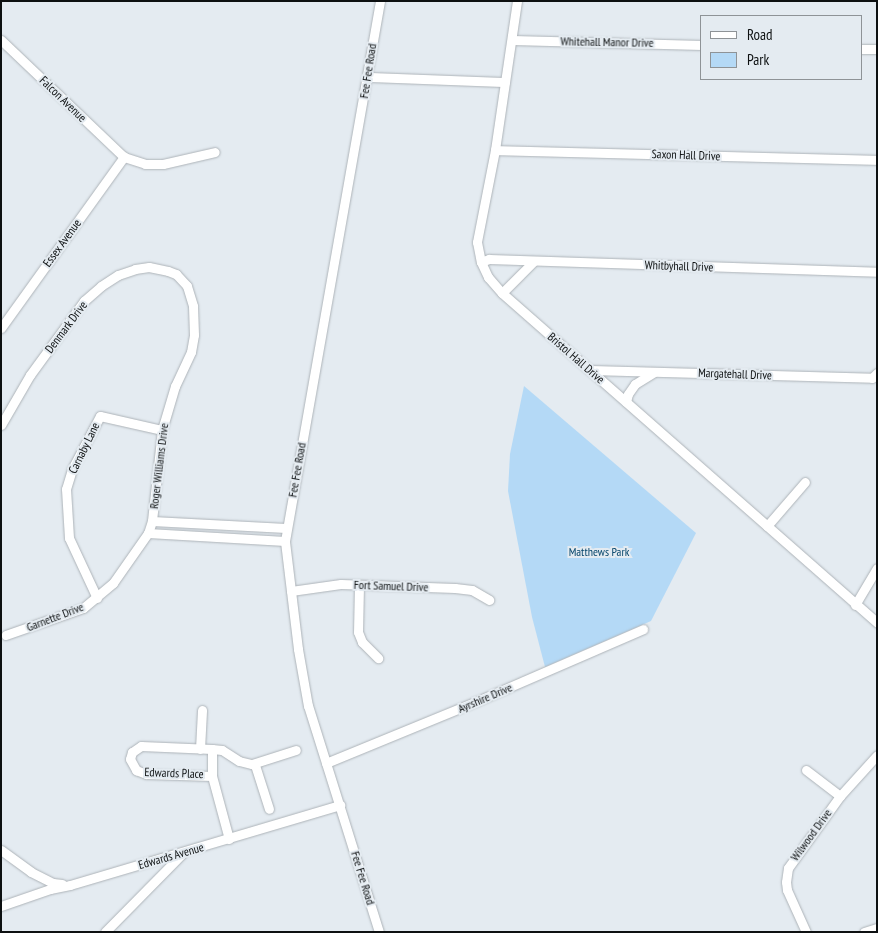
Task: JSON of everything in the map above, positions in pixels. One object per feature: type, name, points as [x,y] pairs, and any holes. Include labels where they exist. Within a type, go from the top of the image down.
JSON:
[{"type":"street","name":"Fee Fee Road","points":[[379,932],[308,706],[285,541],[380,1]]},
{"type":"street","name":"Bristol Hall Drive","points":[[517,1],[495,150],[476,242],[481,262],[488,277],[502,293],[877,624]]},
{"type":"street","name":"Falcon Avenue","points":[[1,40],[124,157]]},
{"type":"street","name":"Whitehall Manor Drive","points":[[512,40],[700,45]]},
{"type":"street","points":[[863,49],[877,49]]},
{"type":"street","points":[[368,77],[505,82]]},
{"type":"street","name":"Saxon Hall Drive","points":[[495,150],[877,160]]},
{"type":"street","points":[[124,157],[145,164],[163,164],[215,152]]},
{"type":"street","name":"Essex Avenue","points":[[1,328],[124,157]]},
{"type":"street","name":"Whitbyhall Drive","points":[[481,262],[489,259],[533,262],[877,272]]},
{"type":"street","points":[[502,293],[533,262]]},
{"type":"street","name":"Roger Williams Drive","points":[[160,268],[176,274],[187,286],[195,322],[191,352],[175,386],[162,430],[152,521],[286,528]]},
{"type":"street","name":"Denmark Drive","points":[[1,425],[30,375],[84,301],[100,286],[118,275],[135,269],[160,268]]},
{"type":"street","name":"Margatehall Drive","points":[[591,370],[875,378]]},
{"type":"street","points":[[626,402],[628,394],[635,384],[654,372]]},
{"type":"street","name":"Carnaby Lane","points":[[97,598],[69,538],[66,489],[72,468],[100,416],[162,430]]},
{"type":"street","points":[[767,526],[804,482]]},
{"type":"street","name":"Garnette Drive","points":[[6,635],[75,611],[97,598],[113,583],[148,533],[152,521]]},
{"type":"street","points":[[148,533],[285,541]]},
{"type":"street","points":[[855,605],[877,568]]},
{"type":"street","name":"Fort Samuel Drive","points":[[291,591],[341,584],[466,588],[488,600]]},
{"type":"street","points":[[359,585],[358,632],[362,642],[378,658]]},
{"type":"street","name":"Ayrshire Drive","points":[[326,763],[477,701],[643,629]]},
{"type":"street","name":"Edwards Place","points":[[200,749],[202,710]]},
{"type":"street","name":"Edwards Place","points":[[212,776],[146,774],[136,770],[131,762],[132,752],[141,746],[212,749],[222,750],[239,761],[252,764]]},
{"type":"street","name":"Edwards Place","points":[[212,749],[212,776],[229,839]]},
{"type":"street","points":[[252,764],[296,750]]},
{"type":"street","name":"Wilwood Drive","points":[[806,932],[787,890],[788,868],[840,796],[877,755]]},
{"type":"street","points":[[252,764],[257,768],[269,809]]},
{"type":"street","name":"Wilwood Drive","points":[[806,770],[840,796]]},
{"type":"street","name":"Edwards Avenue","points":[[1,906],[50,889],[70,885],[229,839],[340,805]]},
{"type":"street","points":[[1,850],[31,872],[53,883],[70,885]]},
{"type":"street","points":[[105,932],[184,852]]},
{"type":"street","points":[[864,932],[877,928]]},
{"type":"green space","name":"Matthews Park","points":[[524,386],[696,533],[651,621],[545,667],[532,617],[508,491],[510,454]]}]
